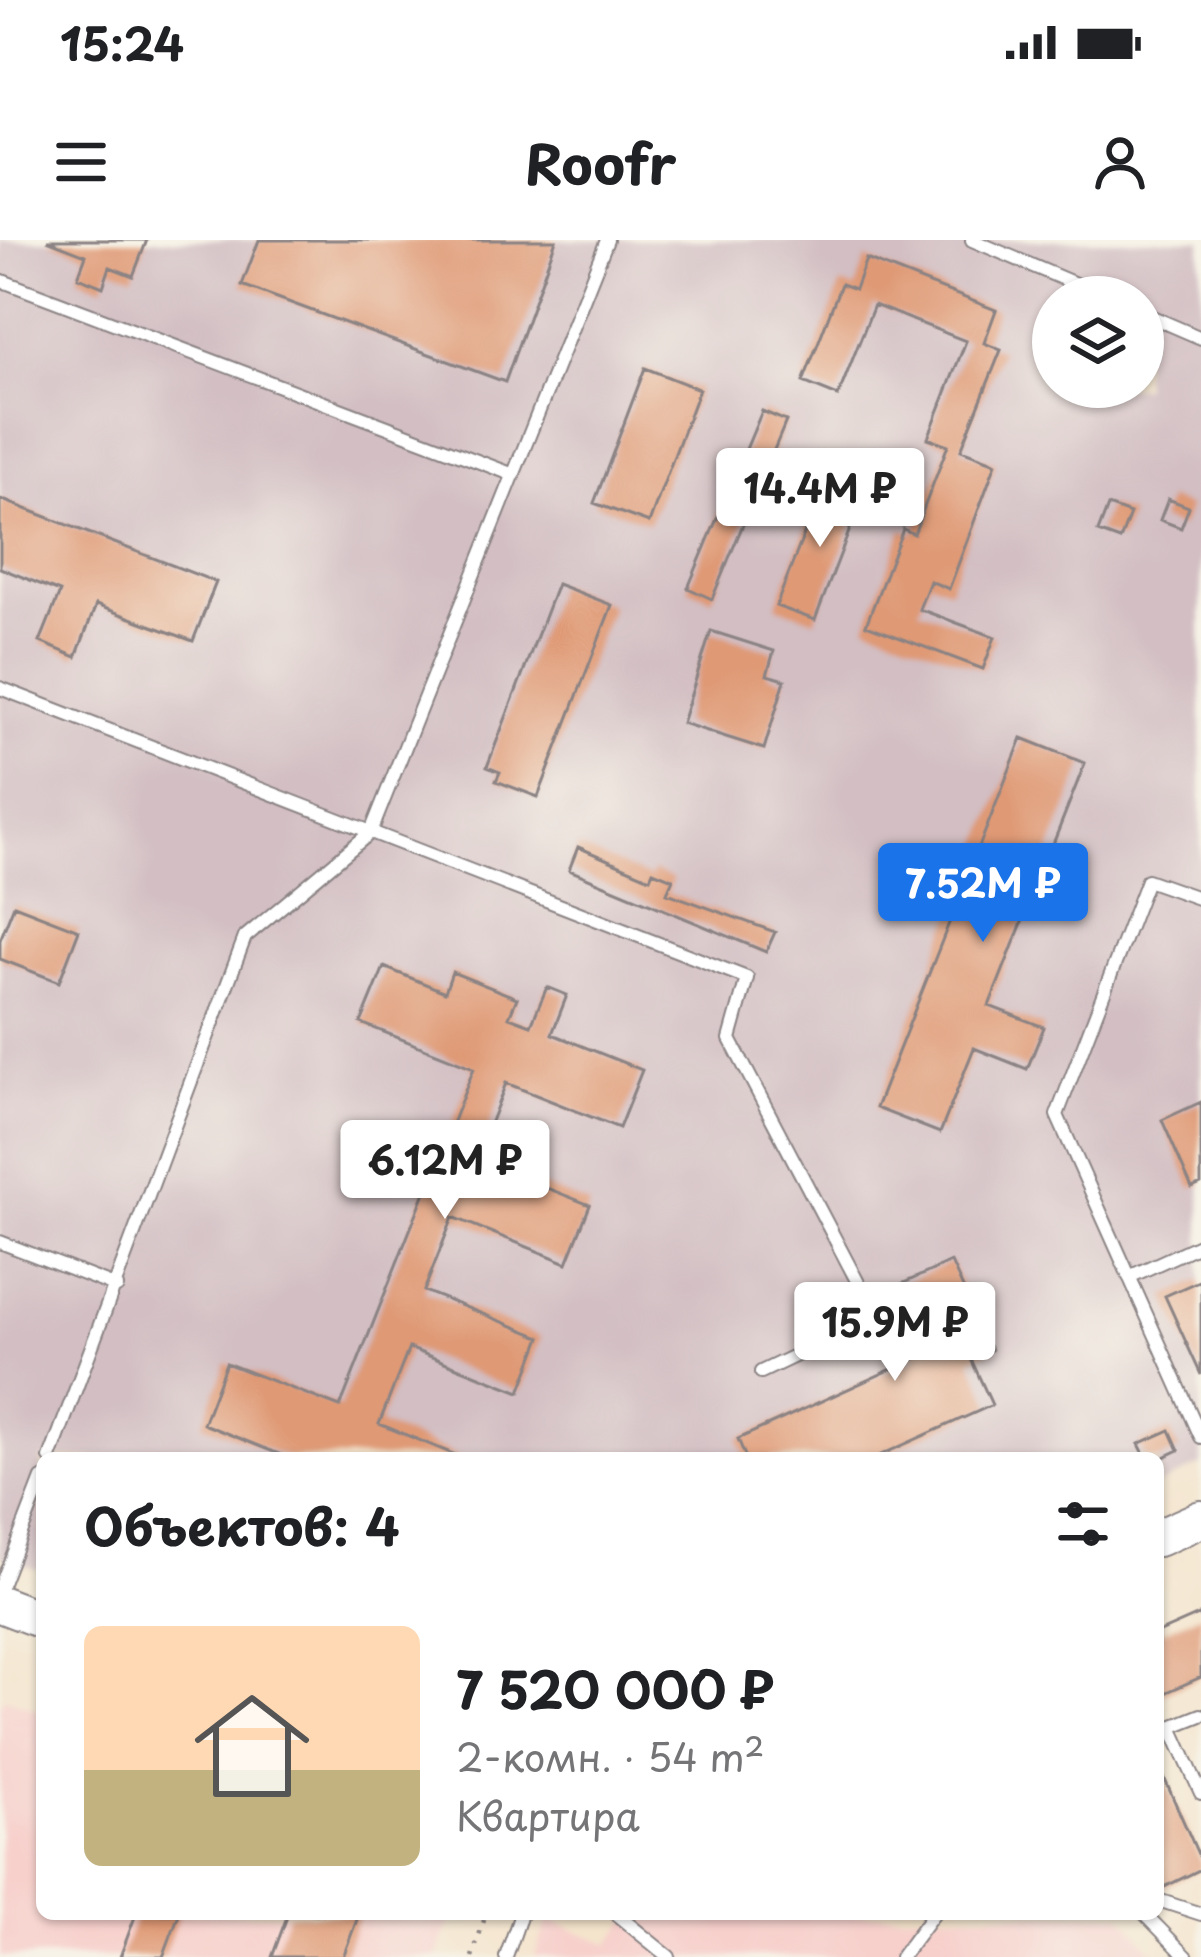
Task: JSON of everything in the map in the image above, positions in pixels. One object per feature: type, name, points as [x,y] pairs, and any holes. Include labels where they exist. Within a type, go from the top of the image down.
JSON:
[{"type":"street","points":[[1164,1535],[1201,1519]]},
{"type":"street","points":[[0,1604],[36,1618]]},
{"type":"lane","points":[[52,1452],[245,937],[371,832],[607,240]]},
{"type":"lane","points":[[973,240],[1057,276]]},
{"type":"lane","points":[[0,280],[514,475]]},
{"type":"lane","points":[[1164,322],[1201,338]]},
{"type":"lane","points":[[0,688],[747,979],[730,1039],[876,1317],[761,1372]]},
{"type":"lane","points":[[1201,899],[1147,880],[1057,1115],[1201,1437]]},
{"type":"lane","points":[[0,1242],[116,1287]]},
{"type":"lane","points":[[1129,1277],[1201,1244]]},
{"type":"lane","points":[[0,1588],[36,1495]]},
{"type":"lane","points":[[1201,1715],[1172,1727],[1201,1793]]},
{"type":"lane","points":[[1164,1902],[1201,1914]]},
{"type":"lane","points":[[506,1957],[519,1920]]},
{"type":"lane","points":[[623,1920],[669,1957]]},
{"type":"lane","points":[[901,1957],[929,1920]]},
{"type":"lane","points":[[1151,1920],[1187,1957]]},
{"type":"path","points":[[472,1957],[484,1920]]},
{"type":"shaded area","points":[[0,240],[1201,240],[1201,1465],[1164,1482],[1164,1452],[36,1452],[36,1569],[0,1556]]},
{"type":"shaded area","points":[[5,1697],[36,1710],[36,1920],[451,1920],[437,1957],[0,1957],[0,1708]]},
{"type":"shaded area","points":[[548,1920],[609,1944],[628,1920],[1126,1920],[1157,1957],[535,1957]]},
{"type":"building","points":[[47,240],[147,240],[133,276],[110,267],[103,287],[78,277],[86,255]]},
{"type":"building","points":[[259,240],[556,240],[505,382],[242,285]]},
{"type":"building","points":[[866,259],[996,310],[984,343],[1001,350],[961,450],[996,463],[949,589],[930,581],[919,609],[995,637],[983,669],[866,625],[903,529],[914,534],[948,445],[928,438],[966,341],[874,305],[838,396],[803,382],[841,284],[855,289]]},
{"type":"building","points":[[645,368],[699,389],[649,523],[594,503]]},
{"type":"building","points":[[762,411],[786,421],[712,599],[688,588]]},
{"type":"building","points":[[825,480],[863,495],[815,620],[776,606]]},
{"type":"building","points":[[0,499],[216,582],[193,641],[96,605],[76,657],[40,642],[60,592],[0,568]]},
{"type":"building","points":[[1168,499],[1189,507],[1181,528],[1160,520]]},
{"type":"building","points":[[1108,506],[1130,514],[1120,540],[1098,532]]},
{"type":"building","points":[[557,584],[612,605],[538,797],[496,781],[500,772],[487,767]]},
{"type":"building","points":[[711,631],[774,651],[767,675],[785,680],[764,749],[682,723]]},
{"type":"building","points":[[1022,738],[1085,763],[989,1006],[1044,1027],[1027,1069],[974,1048],[940,1133],[876,1108]]},
{"type":"building","points":[[578,847],[650,878],[653,871],[673,879],[667,893],[775,932],[766,952],[569,870]]},
{"type":"building","points":[[14,905],[79,930],[59,982],[0,959],[0,940]]},
{"type":"building","points":[[384,967],[445,992],[452,972],[517,998],[509,1017],[531,1025],[547,987],[567,995],[552,1034],[642,1070],[619,1128],[506,1083],[476,1160],[590,1205],[567,1263],[453,1217],[424,1291],[541,1337],[520,1392],[409,1348],[379,1424],[448,1452],[274,1452],[203,1424],[226,1363],[340,1407],[474,1068],[361,1023]]},
{"type":"building","points":[[1201,1102],[1201,1184],[1192,1188],[1162,1120]]},
{"type":"building","points":[[951,1262],[991,1350],[971,1359],[992,1405],[887,1452],[743,1452],[738,1439],[916,1358],[886,1291]]},
{"type":"building","points":[[1201,1280],[1201,1375],[1165,1296]]},
{"type":"building","points":[[1170,1430],[1179,1450],[1164,1457],[1164,1452],[1143,1452],[1139,1444]]},
{"type":"building","points":[[1201,1614],[1201,1677],[1164,1693],[1164,1630]]},
{"type":"building","points":[[1164,1778],[1201,1861],[1201,1869],[1164,1887]]},
{"type":"building","points":[[134,1920],[177,1920],[163,1957],[120,1957]]},
{"type":"building","points":[[286,1920],[357,1920],[343,1957],[272,1957]]}]
